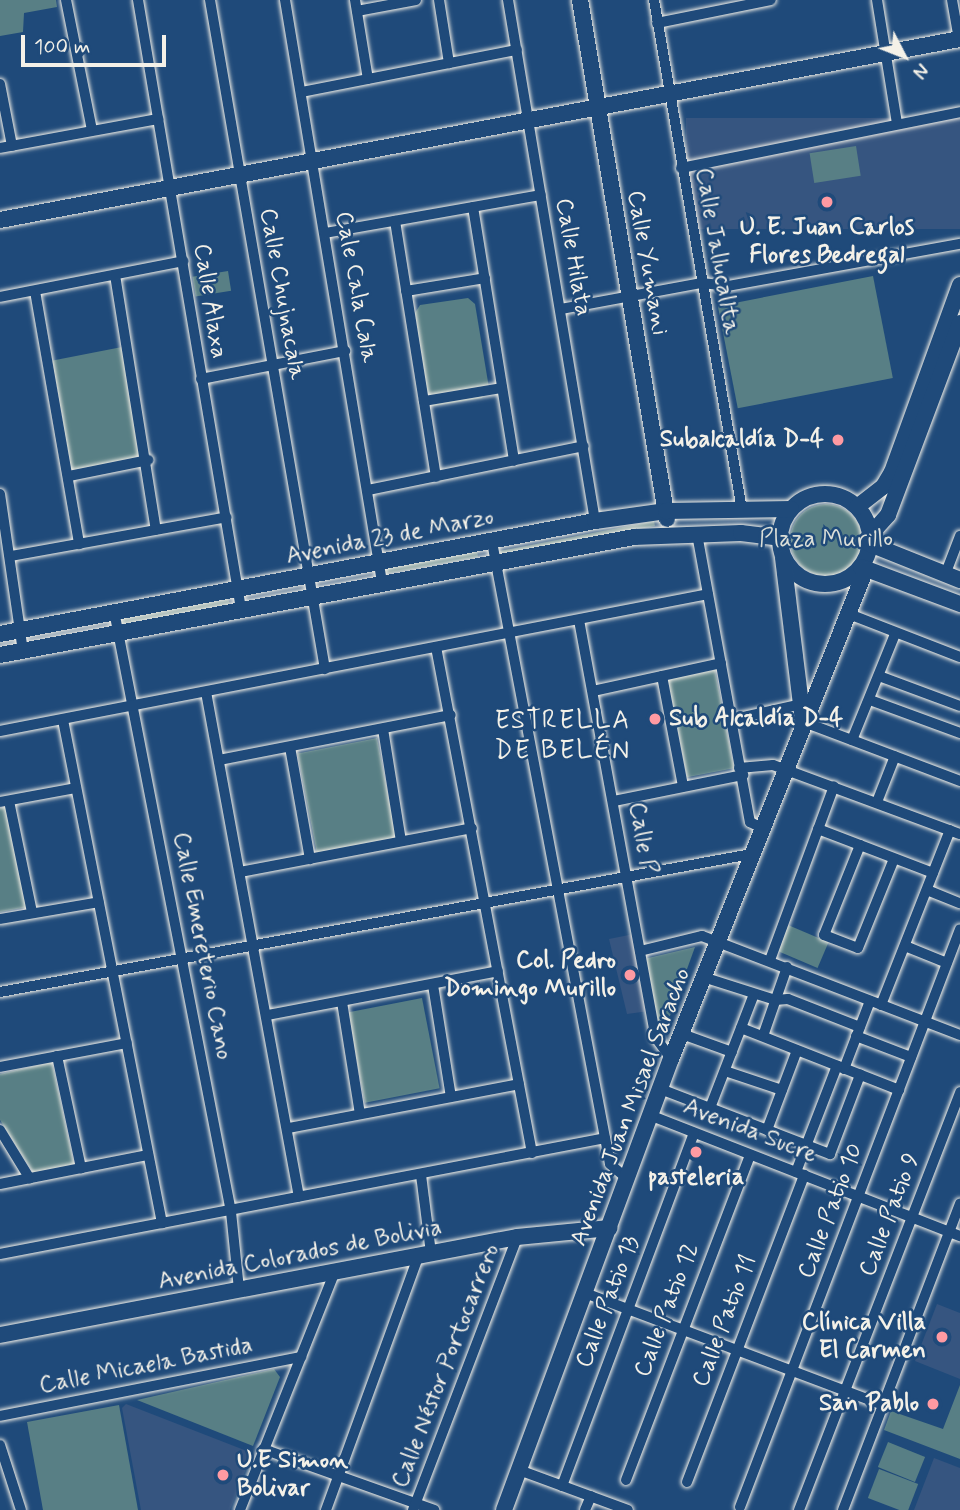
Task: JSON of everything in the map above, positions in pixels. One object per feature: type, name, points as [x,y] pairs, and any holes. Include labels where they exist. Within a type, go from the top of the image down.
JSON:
[{"type":"street","points":[[66,0],[92,130]]},
{"type":"street","name":"Calle Alaxa","points":[[138,0],[241,609]]},
{"type":"street","name":"Calle Chujnacala","points":[[211,0],[311,596],[326,669]]},
{"type":"street","name":"Cale Cala Cala","points":[[285,0],[326,233],[382,582]]},
{"type":"street","points":[[368,79],[356,6],[416,0]]},
{"type":"street","points":[[439,0],[449,63]]},
{"type":"street","name":"Calle Hilata","points":[[508,0],[595,522]]},
{"type":"street","name":"Calle Yumani","points":[[580,0],[668,533]]},
{"type":"street","name":"Calle Jallucallta","points":[[654,0],[667,96],[742,510]]},
{"type":"street","points":[[657,23],[726,4],[771,0]]},
{"type":"street","points":[[877,0],[897,123]]},
{"type":"street","points":[[0,220],[959,39],[952,0]]},
{"type":"street","points":[[302,92],[517,50]]},
{"type":"street","points":[[0,84],[12,146]]},
{"type":"street","points":[[681,168],[960,112]]},
{"type":"street","points":[[0,148],[158,119]]},
{"type":"street","points":[[326,233],[541,195]]},
{"type":"street","points":[[473,207],[514,461]]},
{"type":"street","points":[[395,221],[436,477]]},
{"type":"street","points":[[561,309],[701,284],[728,286],[960,244]]},
{"type":"street","points":[[0,298],[183,261]]},
{"type":"street","points":[[115,275],[148,460],[156,530]]},
{"type":"street","points":[[406,291],[485,278]]},
{"type":"street","points":[[960,285],[952,339],[888,515],[870,539],[863,568],[841,581],[817,583],[795,573],[781,545],[791,509],[821,494],[841,496],[858,507],[870,539],[953,577],[960,537]]},
{"type":"street","points":[[34,291],[79,544]]},
{"type":"street","points":[[858,507],[888,480],[960,323]]},
{"type":"street","points":[[201,379],[345,351]]},
{"type":"street","points":[[424,401],[502,388]]},
{"type":"street","points":[[368,490],[584,446]]},
{"type":"street","points":[[69,476],[148,460]]},
{"type":"street","points":[[0,494],[23,651]]},
{"type":"street","name":"Avenida 23 de Marzo","points":[[0,634],[595,522],[666,511],[791,509]]},
{"type":"street","points":[[11,556],[227,517]]},
{"type":"street","name":"Avenida 23 de Marzo","points":[[0,655],[382,582],[668,533],[781,545]]},
{"type":"street","points":[[697,534],[750,822],[762,828]]},
{"type":"street","points":[[492,542],[610,1164],[627,1179]]},
{"type":"street","name":"Avenida Juan Misael Saracho","points":[[781,545],[804,722]]},
{"type":"street","points":[[863,568],[960,604]]},
{"type":"street","name":"Avenida Juan Misael Saracho","points":[[504,1510],[627,1179],[663,1090],[671,1059],[849,614],[863,568]]},
{"type":"street","points":[[0,731],[708,594]]},
{"type":"street","name":"Calle Emereterio Cano","points":[[114,611],[183,956],[230,1212],[239,1290]]},
{"type":"street","points":[[849,614],[960,657]]},
{"type":"street","name":"Calle P","points":[[579,620],[657,1044],[671,1059]]},
{"type":"street","points":[[852,740],[895,634]]},
{"type":"street","points":[[436,648],[451,715],[532,1153]]},
{"type":"street","points":[[593,691],[721,663]]},
{"type":"street","points":[[663,676],[683,786]]},
{"type":"street","points":[[880,676],[960,706]]},
{"type":"street","points":[[206,692],[289,1128],[299,1197]]},
{"type":"street","points":[[870,700],[960,733]]},
{"type":"street","points":[[730,720],[802,704]]},
{"type":"street","points":[[219,760],[451,715]]},
{"type":"street","points":[[63,720],[162,1223]]},
{"type":"street","points":[[804,722],[959,777]]},
{"type":"street","points":[[383,729],[401,841]]},
{"type":"street","points":[[290,747],[310,859]]},
{"type":"street","points":[[877,803],[895,756]]},
{"type":"street","points":[[614,801],[773,765],[955,832],[933,873],[881,1005]]},
{"type":"street","points":[[770,960],[834,786]]},
{"type":"street","points":[[32,912],[4,802],[76,788]]},
{"type":"street","points":[[240,872],[471,828]]},
{"type":"street","points":[[818,829],[933,873]]},
{"type":"street","points":[[860,845],[824,935],[858,948],[894,859]]},
{"type":"street","points":[[0,992],[183,956],[556,890],[627,874],[751,854]]},
{"type":"street","points":[[926,890],[960,903]]},
{"type":"street","points":[[0,919],[99,902]]},
{"type":"street","name":"Calle Patio 10","points":[[740,1507],[960,929]]},
{"type":"street","points":[[640,951],[702,936],[960,1035]]},
{"type":"street","points":[[905,946],[947,963]]},
{"type":"street","points":[[763,1037],[787,967]]},
{"type":"street","points":[[268,1014],[498,971]]},
{"type":"street","points":[[703,977],[775,1000],[788,999],[911,1057]]},
{"type":"street","points":[[432,985],[451,1097]]},
{"type":"street","points":[[710,1108],[754,994]]},
{"type":"street","name":"Calle Patio 11","points":[[687,1482],[800,1173],[806,1145],[870,1001]]},
{"type":"street","points":[[342,1002],[360,1114]]},
{"type":"street","points":[[741,1028],[899,1090]]},
{"type":"street","points":[[682,1034],[732,1052]]},
{"type":"street","points":[[0,1067],[127,1043]]},
{"type":"street","points":[[767,1130],[797,1050]]},
{"type":"street","points":[[57,1056],[81,1168]]},
{"type":"street","points":[[725,1071],[782,1090]]},
{"type":"street","points":[[663,1090],[830,1154],[860,1075]]},
{"type":"street","points":[[289,1128],[519,1084]]},
{"type":"street","name":"Calle Patio 9","points":[[799,1510],[960,1092]]},
{"type":"street","name":"Avenida Sucre","points":[[652,1116],[955,1234]]},
{"type":"street","points":[[0,1130],[30,1178]]},
{"type":"street","name":"Calle Patio 13","points":[[562,1486],[694,1133]]},
{"type":"street","points":[[0,1254],[605,1138]]},
{"type":"street","name":"Calle Patio 12","points":[[626,1480],[681,1329],[750,1154]]},
{"type":"street","points":[[0,1184],[148,1155]]},
{"type":"street","points":[[326,1510],[425,1254],[421,1175]]},
{"type":"street","points":[[843,1510],[883,1405],[955,1234],[960,1204]]},
{"type":"street","name":"Avenida Colorados de Bolivia","points":[[0,1335],[517,1237],[610,1228]]},
{"type":"street","name":"Calle Néstor Portocarrero","points":[[414,1506],[517,1237]]},
{"type":"street","points":[[240,1510],[335,1271]]},
{"type":"street","points":[[585,1293],[883,1405]]},
{"type":"street","name":"Calle Micaela Bastida","points":[[0,1416],[301,1357]]},
{"type":"street","points":[[0,1445],[21,1510]]},
{"type":"street","points":[[263,1449],[340,1473],[414,1506],[434,1510]]},
{"type":"street","points":[[519,1470],[628,1510]]},
{"type":"street","points":[[585,1510],[591,1496]]},
{"type":"shaded area","name":"U. E. Juan Carlos Flores Bedregal","points":[[686,118],[960,118],[960,229],[686,229]]},
{"type":"shaded area","name":"Col. Pedro Domingo Murillo","points":[[634,934],[649,1011],[627,1014],[609,939]]},
{"type":"shaded area","name":"Clínica Villa El Carmen","points":[[937,1304],[960,1313],[960,1379],[915,1361]]},
{"type":"shaded area","points":[[126,1404],[252,1453],[230,1510],[141,1510],[122,1408]]},
{"type":"shaded area","points":[[934,1458],[960,1468],[960,1510],[914,1510]]},
{"type":"green space","points":[[0,0],[56,0],[57,7],[24,13],[23,32],[0,36]]},
{"type":"green space","points":[[856,146],[861,176],[814,183],[810,153]]},
{"type":"green space","points":[[228,271],[231,291],[196,296],[192,277]]},
{"type":"green space","points":[[873,276],[893,378],[738,408],[718,306]]},
{"type":"green space","points":[[468,298],[475,304],[489,388],[482,398],[433,406],[428,402],[415,313],[420,305]]},
{"type":"green space","points":[[122,347],[143,457],[72,471],[50,361]]},
{"type":"green space","name":"Plaza Murillo","points":[[826,504],[846,510],[856,520],[862,540],[856,560],[846,570],[826,576],[806,570],[796,560],[790,540],[796,520],[806,510]]},
{"type":"green space","points":[[654,521],[655,526],[501,556],[500,551]]},
{"type":"green space","points":[[477,551],[478,557],[385,574],[384,569]]},
{"type":"green space","points":[[228,599],[230,604],[122,624],[121,618]]},
{"type":"green space","points":[[715,670],[734,768],[687,777],[668,679]]},
{"type":"green space","points":[[377,738],[397,840],[317,856],[297,753]]},
{"type":"green space","points":[[8,807],[28,907],[0,912],[0,808]]},
{"type":"green space","points":[[788,925],[829,942],[818,968],[777,951]]},
{"type":"green space","points":[[695,947],[662,1038],[644,959]]},
{"type":"green space","points":[[422,998],[440,1088],[365,1103],[347,1013]]},
{"type":"green space","points":[[52,1062],[74,1164],[34,1174],[0,1120],[0,1074]]},
{"type":"green space","points":[[274,1369],[280,1377],[253,1446],[137,1400]]},
{"type":"green space","points":[[960,1385],[960,1459],[884,1430],[891,1411],[943,1429]]},
{"type":"green space","points":[[119,1405],[138,1510],[43,1510],[27,1422]]},
{"type":"green space","points":[[888,1442],[925,1457],[915,1482],[878,1467]]},
{"type":"green space","points":[[879,1469],[918,1484],[908,1510],[899,1510],[868,1498]]},
{"type":"place","name":"U. E. Juan Carlos Flores Bedregal","points":[[827,202]]},
{"type":"place","name":"Subalcaldía D-4","points":[[838,440]]},
{"type":"place","name":"Sub Alcaldía D-4","points":[[655,719]]},
{"type":"place","name":"Col. Pedro Domingo Murillo","points":[[630,975]]},
{"type":"place","name":"pasteleria","points":[[696,1152]]},
{"type":"place","name":"Clínica Villa El Carmen","points":[[942,1337]]},
{"type":"place","name":"San Pablo","points":[[933,1404]]},
{"type":"place","name":"U.E Simon Bolivar","points":[[223,1475]]},
{"type":"district","name":"ESTRELLA DE BELÉN","points":[[563,737]]}]
